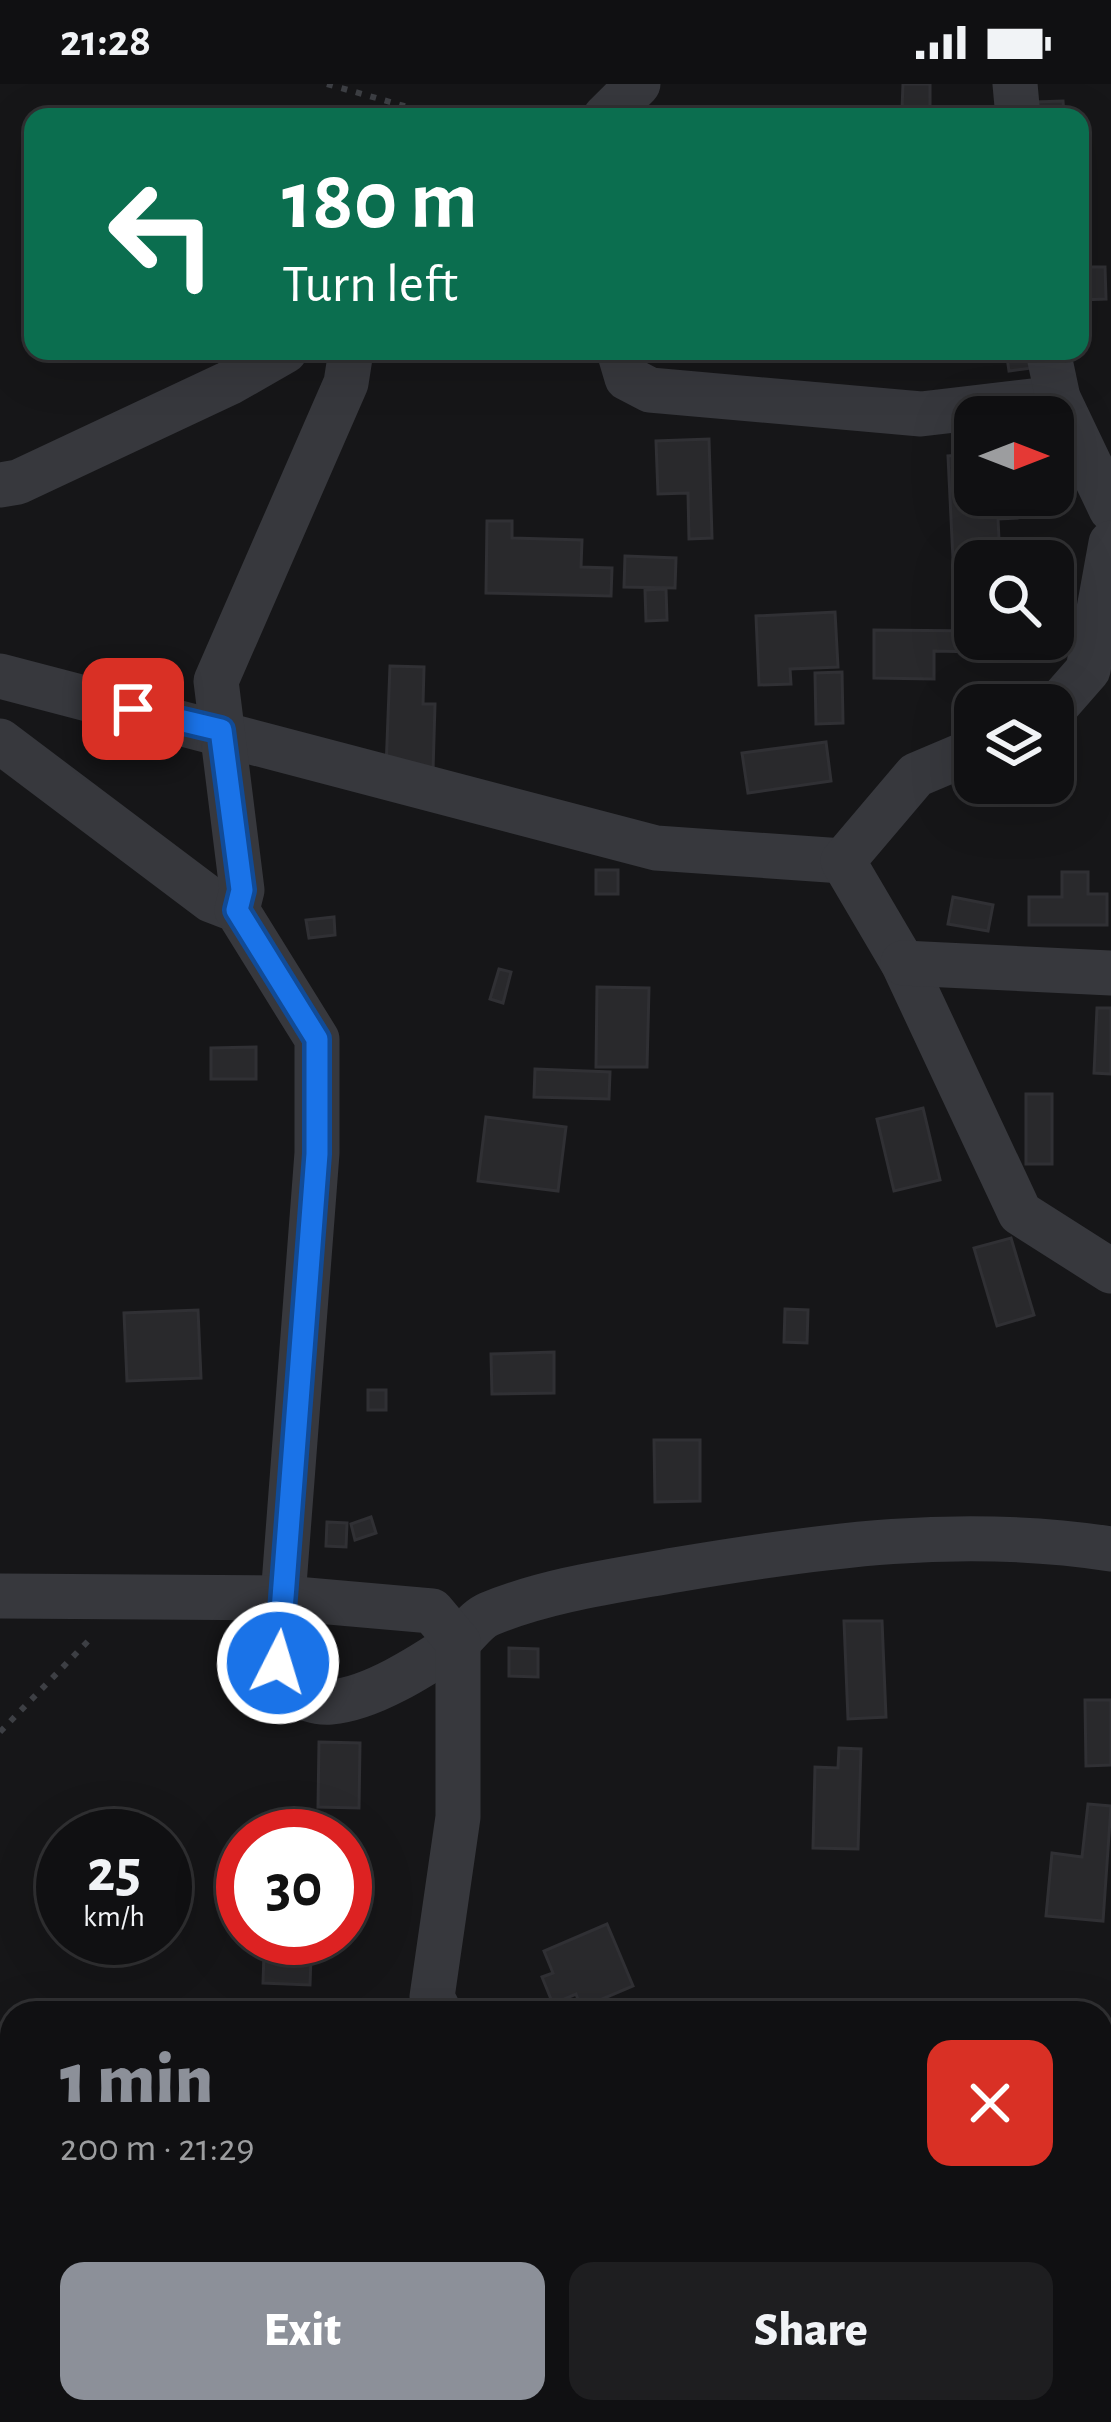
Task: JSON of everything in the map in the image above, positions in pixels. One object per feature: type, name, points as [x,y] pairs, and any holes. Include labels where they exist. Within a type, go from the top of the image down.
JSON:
[{"type":"street","points":[[614,108],[638,84]]},
{"type":"street","points":[[0,485],[18,482],[267,360]]},
{"type":"street","points":[[237,910],[242,890],[215,681],[346,382],[350,360]]},
{"type":"street","points":[[622,360],[627,378],[650,390],[921,414],[954,410]]},
{"type":"street","points":[[1050,360],[1058,396]]},
{"type":"street","points":[[1074,432],[1111,509]]},
{"type":"street","points":[[1074,686],[1088,670],[1111,544]]},
{"type":"street","points":[[0,676],[221,730],[656,848],[843,861]]},
{"type":"street","points":[[0,741],[211,900],[237,910],[317,1039],[317,1154],[278,1663],[286,1684],[317,1702],[362,1694],[458,1642],[484,1616],[571,1591],[775,1553],[903,1537],[1070,1543],[1111,1549]]},
{"type":"street","points":[[843,861],[916,775],[954,758]]},
{"type":"street","points":[[843,861],[903,963],[1019,1214],[1111,1271]]},
{"type":"street","points":[[903,963],[1111,973]]},
{"type":"street","points":[[0,1596],[284,1598],[432,1611],[458,1642],[458,1817],[434,2001]]},
{"type":"path","points":[[327,84],[411,108]]},
{"type":"path","points":[[0,1732],[128,1600]]},
{"type":"building","points":[[903,84],[930,84],[930,108],[902,108]]},
{"type":"building","points":[[1063,101],[1063,108],[1035,108],[1035,102]]},
{"type":"building","points":[[1089,267],[1105,267],[1106,299],[1089,300]]},
{"type":"building","points":[[1007,360],[1031,360],[1032,368],[1009,371]]},
{"type":"building","points":[[709,439],[712,538],[689,539],[688,493],[658,494],[656,441]]},
{"type":"building","points":[[948,456],[954,456],[954,516],[1017,516],[998,519],[999,540],[954,540],[954,580]]},
{"type":"building","points":[[487,521],[512,521],[512,538],[582,540],[581,567],[612,568],[611,596],[486,593]]},
{"type":"building","points":[[625,556],[676,558],[675,588],[624,587]]},
{"type":"building","points":[[666,589],[667,620],[646,621],[645,590]]},
{"type":"building","points":[[835,612],[838,667],[790,669],[791,684],[759,685],[756,616]]},
{"type":"building","points":[[874,630],[954,631],[954,651],[934,651],[934,679],[874,678]]},
{"type":"building","points":[[390,666],[424,667],[423,704],[435,704],[433,771],[386,769]]},
{"type":"building","points":[[842,672],[843,723],[816,724],[815,673]]},
{"type":"building","points":[[826,742],[831,781],[748,793],[742,753]]},
{"type":"building","points":[[596,870],[618,870],[618,894],[596,894]]},
{"type":"building","points":[[1062,872],[1088,872],[1088,894],[1107,894],[1107,925],[1029,925],[1029,897],[1062,897]]},
{"type":"building","points":[[953,897],[993,905],[988,931],[948,924]]},
{"type":"building","points":[[334,917],[335,935],[309,938],[306,920]]},
{"type":"building","points":[[499,969],[511,972],[503,1003],[490,999]]},
{"type":"building","points":[[597,987],[649,988],[647,1067],[596,1067]]},
{"type":"building","points":[[1097,1008],[1111,1008],[1111,1074],[1094,1073]]},
{"type":"building","points":[[256,1047],[256,1079],[211,1079],[211,1048]]},
{"type":"building","points":[[535,1069],[610,1072],[609,1099],[534,1097]]},
{"type":"building","points":[[1026,1094],[1052,1094],[1052,1164],[1026,1164]]},
{"type":"building","points":[[923,1108],[940,1180],[894,1191],[877,1119]]},
{"type":"building","points":[[486,1117],[566,1127],[558,1191],[478,1181]]},
{"type":"building","points":[[1011,1238],[1034,1315],[997,1326],[974,1248]]},
{"type":"building","points":[[785,1309],[808,1310],[807,1343],[784,1342]]},
{"type":"building","points":[[198,1310],[201,1378],[127,1381],[124,1313]]},
{"type":"building","points":[[554,1352],[554,1393],[492,1394],[491,1354]]},
{"type":"building","points":[[368,1390],[386,1390],[386,1410],[368,1410]]},
{"type":"building","points":[[654,1440],[700,1440],[700,1501],[655,1502]]},
{"type":"building","points":[[371,1517],[376,1533],[355,1540],[351,1524]]},
{"type":"building","points":[[327,1522],[347,1523],[346,1547],[326,1546]]},
{"type":"building","points":[[844,1621],[882,1621],[886,1717],[848,1719]]},
{"type":"building","points":[[509,1648],[538,1649],[538,1677],[509,1676]]},
{"type":"building","points":[[1085,1700],[1111,1700],[1111,1765],[1086,1766]]},
{"type":"building","points":[[319,1742],[360,1743],[359,1808],[318,1807]]},
{"type":"building","points":[[839,1748],[861,1749],[858,1849],[813,1848],[815,1767],[838,1768]]},
{"type":"building","points":[[1088,1804],[1111,1806],[1103,1921],[1046,1916],[1052,1853],[1082,1857]]},
{"type":"building","points":[[607,1924],[633,1986],[598,2001],[578,2001],[576,1994],[552,2001],[542,1977],[553,1973],[544,1951]]},
{"type":"building","points":[[264,1965],[311,1965],[310,1985],[263,1983]]},
{"type":"route","points":[[133,709],[221,730],[242,890],[237,910],[317,1039],[317,1154],[278,1663]]}]
